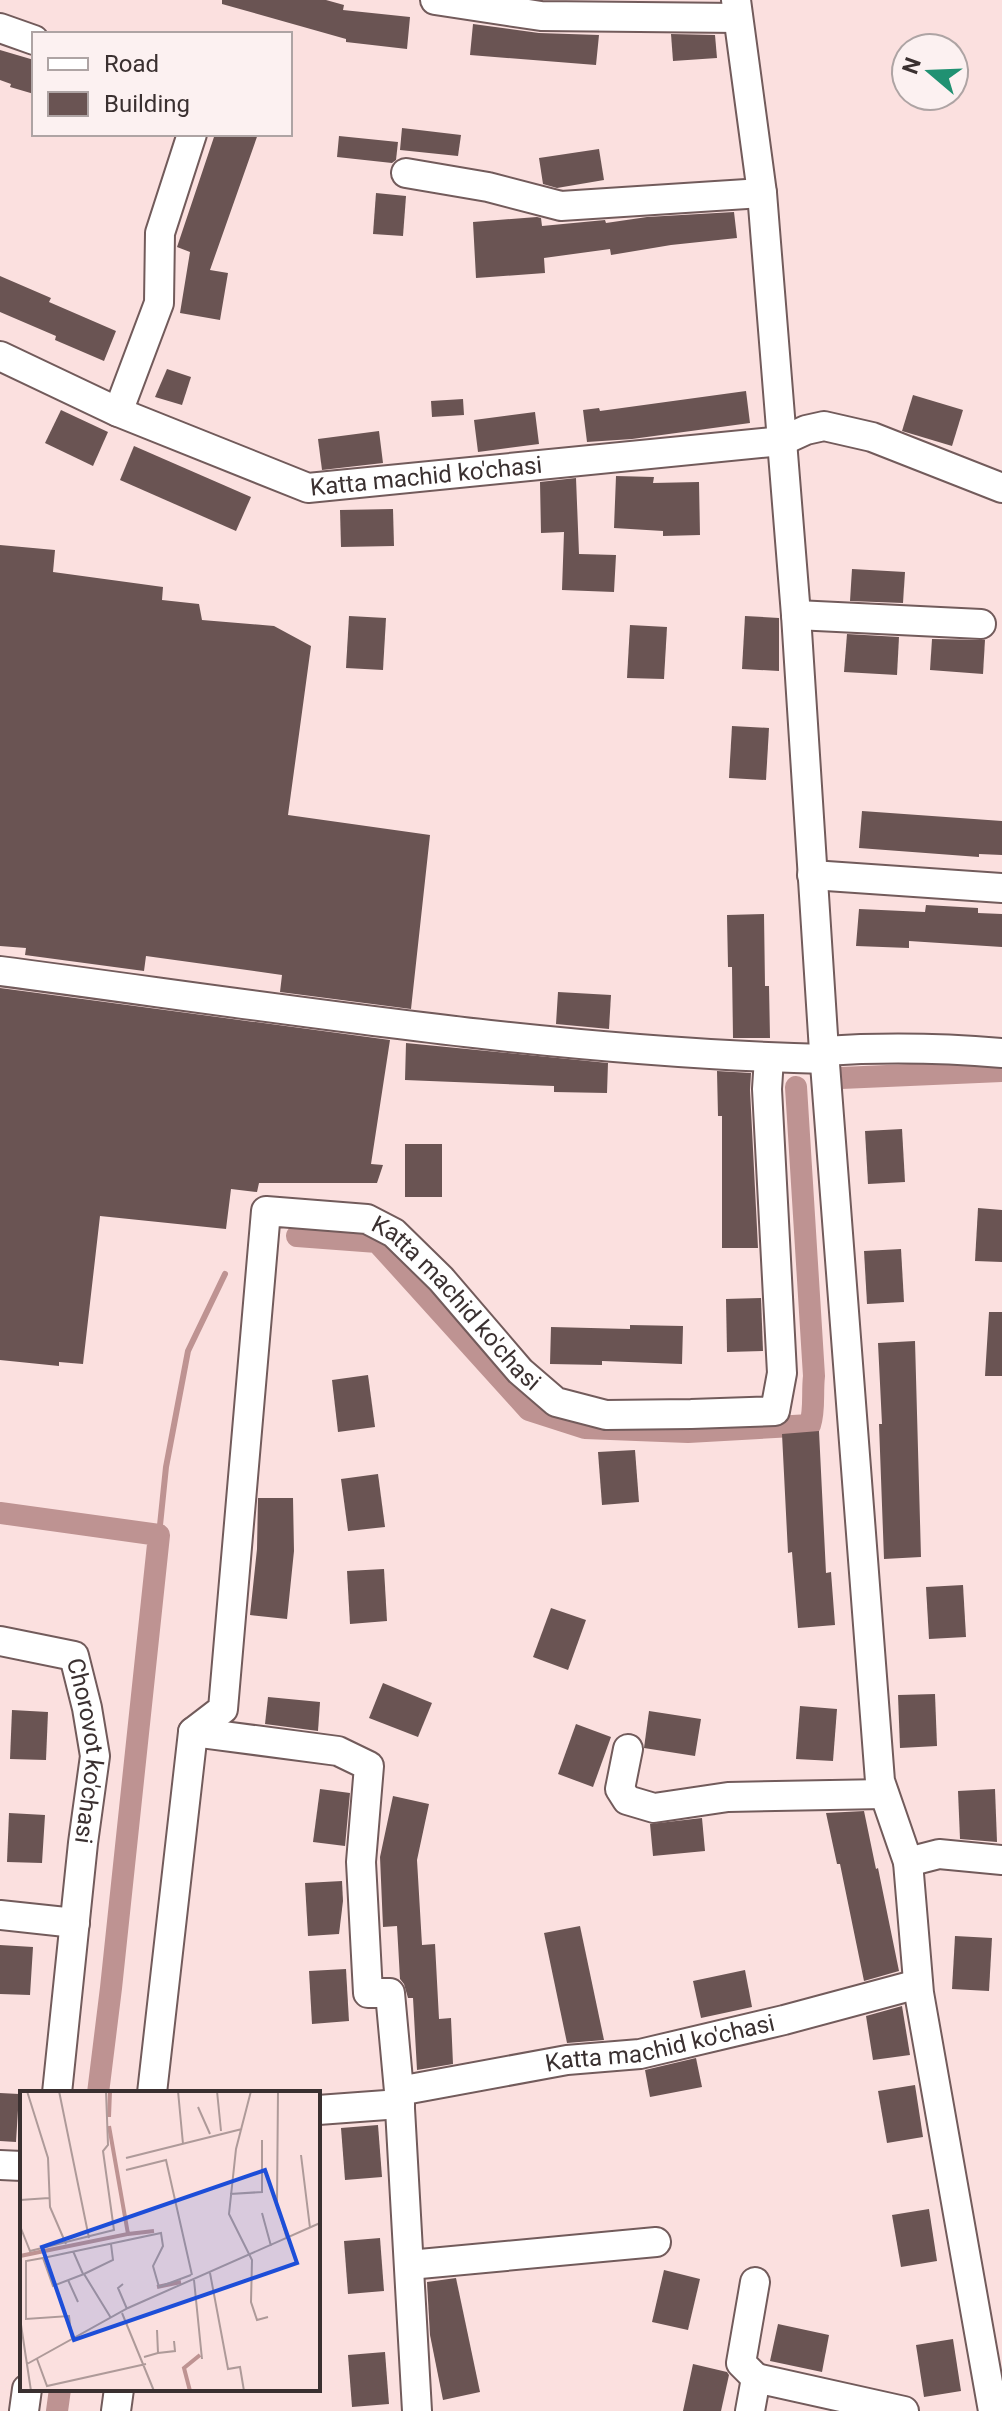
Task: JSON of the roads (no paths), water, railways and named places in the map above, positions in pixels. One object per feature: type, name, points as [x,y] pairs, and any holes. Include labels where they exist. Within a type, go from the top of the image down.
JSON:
[{"type":"street","points":[[435,0],[541,16],[737,9],[762,193],[796,615],[824,1055],[880,1781],[908,1862],[918,1984],[993,2411]]},
{"type":"street","points":[[0,28],[32,39]]},
{"type":"street","points":[[118,412],[159,303],[160,233],[191,136]]},
{"type":"street","points":[[406,173],[488,187],[561,206],[762,193]]},
{"type":"street","name":"Katta machid ko'chasi","points":[[0,356],[118,412],[308,488],[782,441],[824,426],[872,437],[1002,488]]},
{"type":"street","points":[[796,615],[981,624]]},
{"type":"street","points":[[812,875],[1002,888]]},
{"type":"street","points":[[0,971],[439,1029],[721,1056],[769,1058],[824,1055],[864,1048],[944,1048],[1002,1053]]},
{"type":"street","name":"Katta machid ko'chasi","points":[[193,1732],[223,1709],[266,1211],[367,1219],[394,1233],[441,1279],[520,1371],[556,1402],[606,1415],[775,1411],[782,1373],[767,1089],[769,1058]]},
{"type":"street","name":"Chorovot ko'chasi","points":[[0,1641],[74,1656],[95,1756],[57,2091]]},
{"type":"street","points":[[152,2091],[193,1732],[338,1751],[369,1766],[361,1862],[368,1993],[390,1993],[417,2411]]},
{"type":"street","points":[[628,1749],[620,1789],[627,1800],[654,1808],[728,1797],[884,1794]]},
{"type":"street","points":[[908,1862],[939,1854],[1002,1860]]},
{"type":"street","points":[[0,1915],[75,1923]]},
{"type":"street","name":"Katta machid ko'chasi","points":[[320,2110],[399,2098],[567,2060],[640,2054],[918,1984]]},
{"type":"street","points":[[0,2165],[20,2166]]},
{"type":"street","points":[[409,2265],[656,2242]]},
{"type":"street","points":[[755,2282],[741,2363],[756,2378],[904,2411]]},
{"type":"street","points":[[750,2411],[756,2378]]},
{"type":"street","points":[[24,2411],[27,2391]]},
{"type":"street","points":[[116,2411],[119,2391]]},
{"type":"waterway","points":[[841,1078],[1002,1071]]},
{"type":"waterway","points":[[297,1236],[377,1242],[529,1410],[585,1428],[688,1432],[810,1425],[814,1376],[796,1087]]},
{"type":"waterway","points":[[159,1535],[166,1467],[188,1351],[225,1274]]},
{"type":"waterway","points":[[0,1513],[159,1535],[98,2091]]},
{"type":"waterway","points":[[57,2411],[60,2391]]}]
